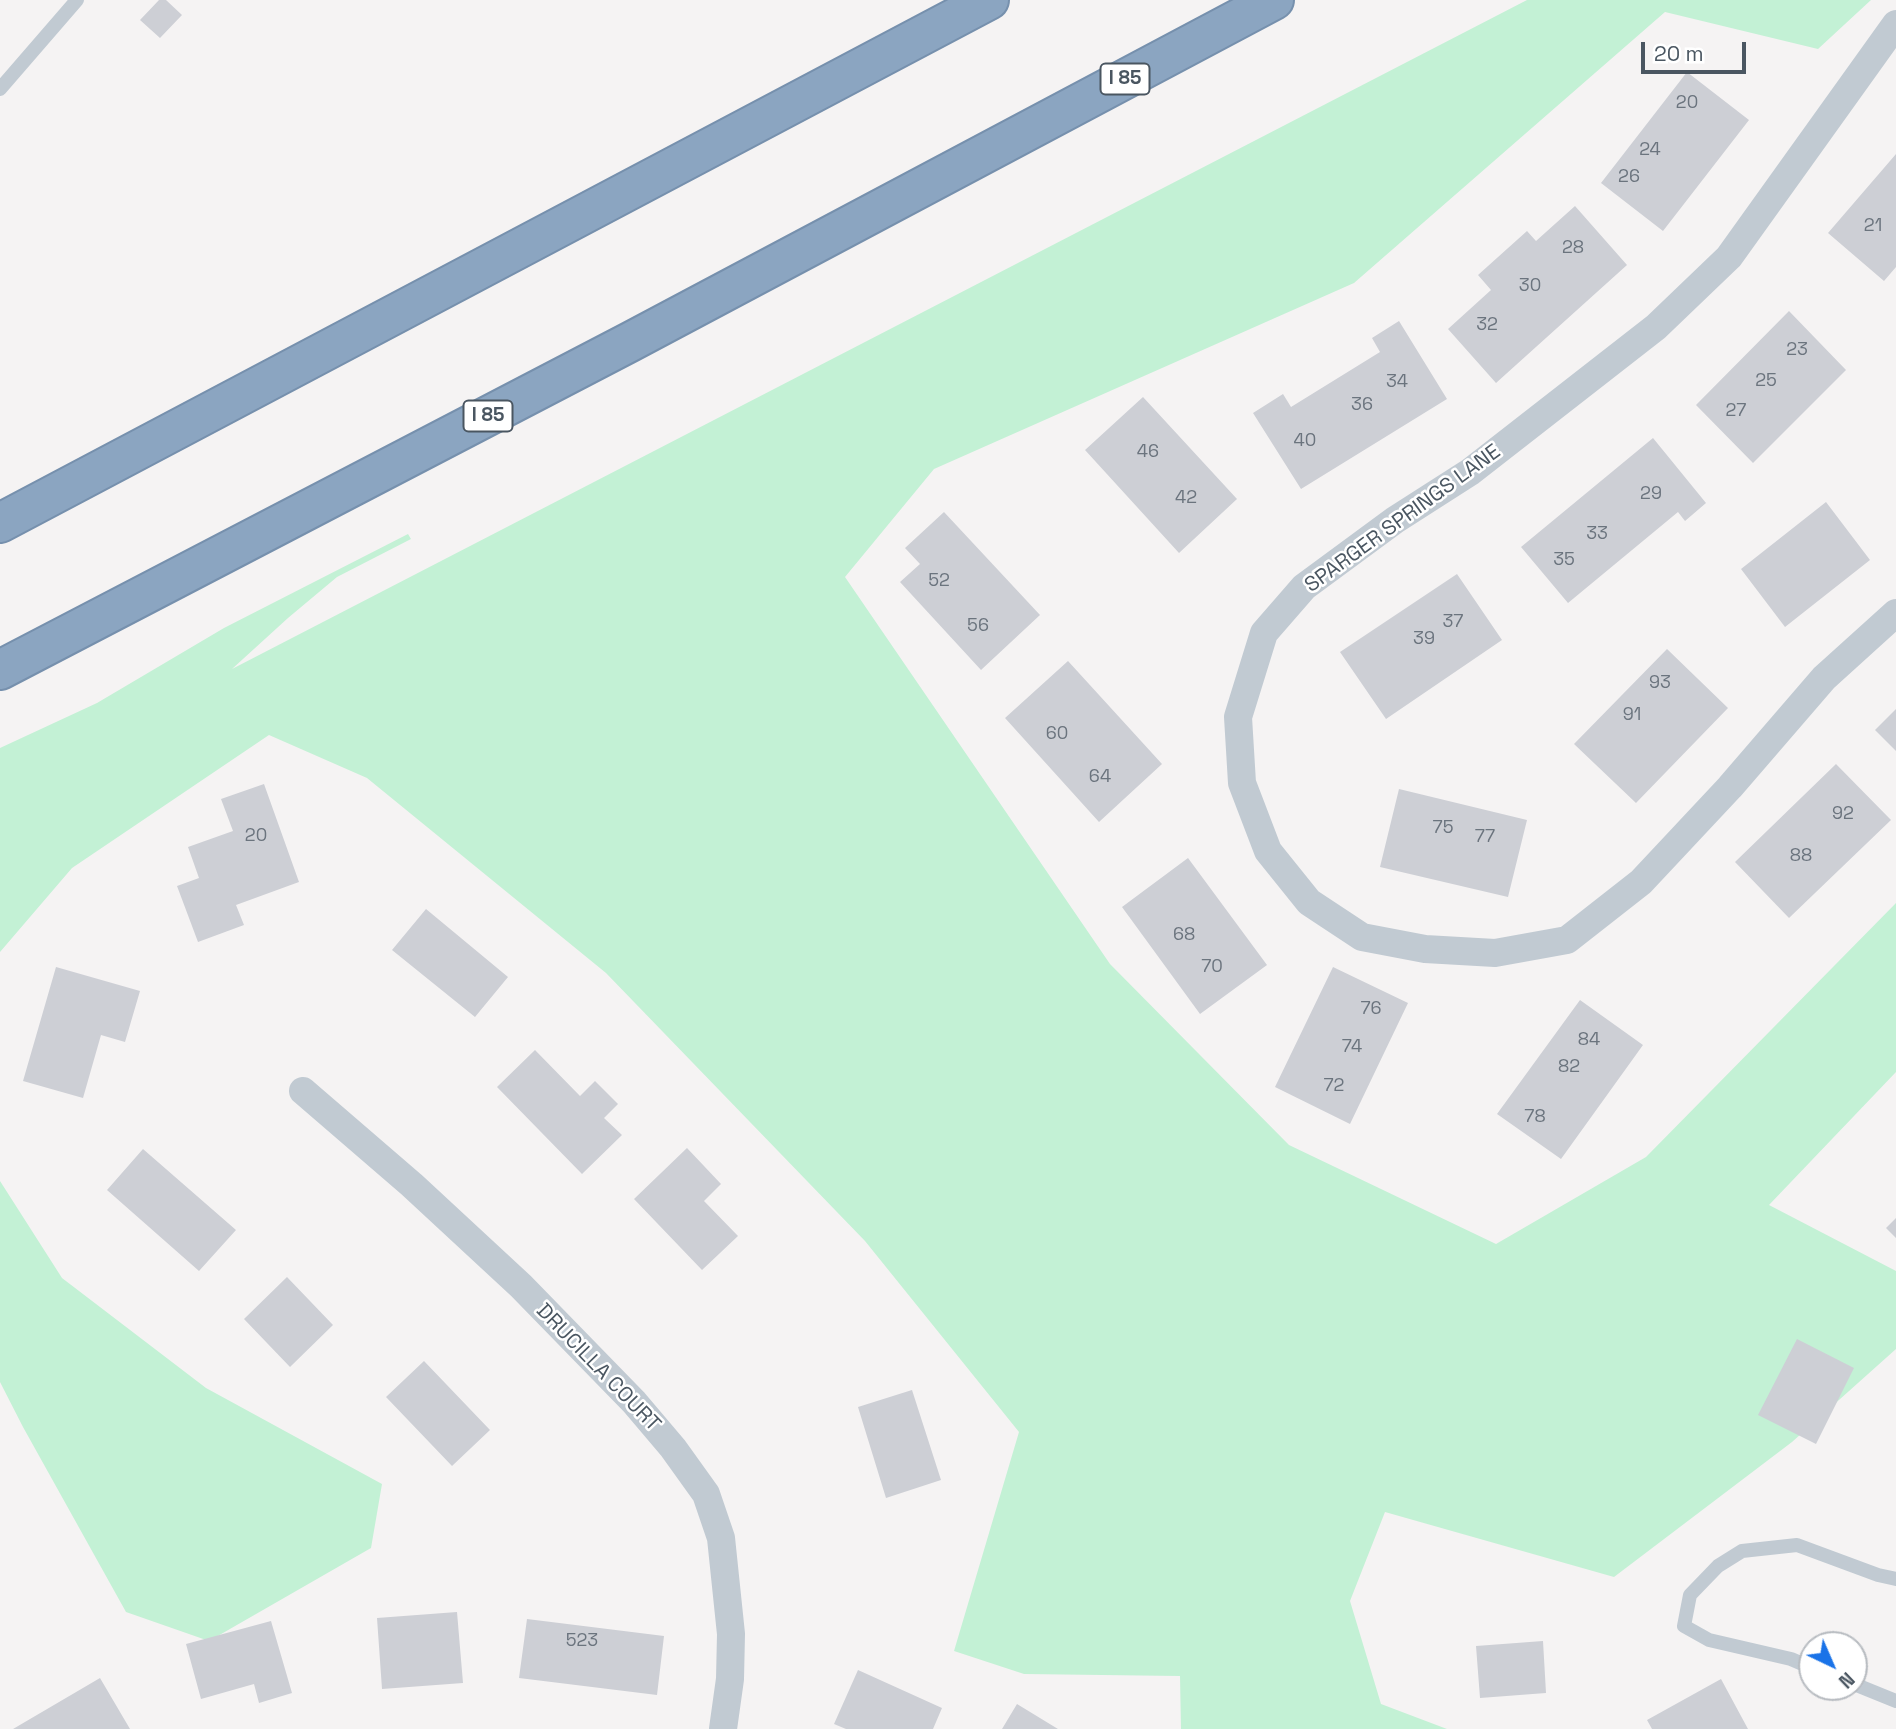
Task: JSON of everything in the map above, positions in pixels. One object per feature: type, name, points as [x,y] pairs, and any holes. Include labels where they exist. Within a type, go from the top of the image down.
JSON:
[{"type":"highway","points":[[5,519],[989,0]]},
{"type":"highway","name":"I 85","points":[[0,670],[654,329],[1274,0]]},
{"type":"street","name":"SPARGER SPRINGS LANE","points":[[1896,24],[1729,257],[1656,327],[1470,472],[1395,520],[1304,587],[1264,633],[1238,717],[1242,783],[1268,851],[1309,902],[1362,937],[1425,949],[1495,953],[1567,940],[1641,882],[1730,787],[1824,678],[1896,613]]},
{"type":"street","name":"DRUCILLA COURT","points":[[303,1091],[412,1185],[521,1286],[634,1402],[673,1448],[706,1494],[721,1538],[731,1634],[730,1679],[723,1729]]},
{"type":"lane","points":[[0,89],[77,0]]},
{"type":"lane","points":[[1798,1662],[1709,1640],[1684,1626],[1690,1595],[1718,1566],[1742,1551],[1797,1545],[1896,1579]]},
{"type":"lane","points":[[1868,1690],[1896,1701]]},
{"type":"green space","points":[[1527,0],[1871,0],[1818,49],[1665,12],[1354,283],[934,469],[845,577],[1110,964],[1289,1145],[1496,1244],[1646,1157],[1896,903],[1896,1072],[1769,1205],[1896,1271],[1896,1349],[1792,1442],[1614,1577],[1385,1512],[1350,1601],[1381,1704],[1447,1729],[1181,1729],[1180,1676],[1024,1674],[954,1651],[1019,1432],[865,1241],[606,973],[367,778],[269,735],[72,868],[0,952],[0,748],[97,703],[224,628],[408,534],[411,539],[337,577],[232,669]]},
{"type":"green space","points":[[0,1181],[62,1278],[206,1388],[382,1484],[371,1548],[209,1641],[126,1612],[0,1382]]},
{"type":"building","points":[[159,0],[166,0],[182,15],[160,38],[140,20]]},
{"type":"building","points":[[1687,72],[1749,120],[1663,231],[1601,183]]},
{"type":"building","points":[[1896,154],[1896,267],[1884,281],[1828,233]]},
{"type":"building","points":[[1575,206],[1627,265],[1496,383],[1448,329],[1491,290],[1478,275],[1527,231],[1536,241]]},
{"type":"building","points":[[1789,311],[1846,370],[1753,463],[1696,405]]},
{"type":"building","points":[[1399,321],[1447,399],[1301,489],[1253,413],[1283,394],[1291,407],[1380,352],[1372,338]]},
{"type":"building","points":[[1143,397],[1237,499],[1179,553],[1085,450]]},
{"type":"building","points":[[1653,438],[1706,503],[1685,521],[1678,512],[1568,603],[1521,547]]},
{"type":"building","points":[[1826,502],[1870,560],[1785,627],[1741,569]]},
{"type":"building","points":[[944,512],[1040,615],[981,670],[900,582],[920,564],[905,548]]},
{"type":"building","points":[[1457,574],[1502,640],[1386,719],[1340,652]]},
{"type":"building","points":[[1667,649],[1728,708],[1636,803],[1574,744]]},
{"type":"building","points":[[1068,661],[1162,764],[1099,822],[1005,718]]},
{"type":"building","points":[[1896,709],[1896,751],[1875,730]]},
{"type":"building","points":[[1836,764],[1891,820],[1789,918],[1735,862]]},
{"type":"building","points":[[264,784],[299,882],[236,905],[244,925],[198,942],[177,886],[199,878],[188,847],[233,831],[221,799]]},
{"type":"building","points":[[1399,789],[1527,820],[1508,897],[1380,867]]},
{"type":"building","points":[[1188,858],[1267,965],[1200,1014],[1122,907]]},
{"type":"building","points":[[426,909],[508,977],[475,1017],[392,950]]},
{"type":"building","points":[[56,967],[140,991],[125,1042],[101,1035],[83,1098],[23,1081]]},
{"type":"building","points":[[1333,967],[1408,1003],[1350,1124],[1275,1087]]},
{"type":"building","points":[[1580,1000],[1643,1045],[1561,1159],[1497,1114]]},
{"type":"building","points":[[535,1050],[580,1096],[595,1081],[618,1104],[604,1118],[622,1135],[582,1174],[497,1087]]},
{"type":"building","points":[[687,1148],[721,1184],[704,1201],[738,1236],[702,1270],[634,1199]]},
{"type":"building","points":[[143,1149],[236,1230],[199,1271],[107,1190]]},
{"type":"building","points":[[1896,1218],[1896,1238],[1886,1228]]},
{"type":"building","points":[[287,1277],[333,1325],[290,1367],[244,1319]]},
{"type":"building","points":[[1797,1339],[1854,1368],[1816,1444],[1758,1415]]},
{"type":"building","points":[[424,1361],[490,1430],[452,1466],[386,1397]]},
{"type":"building","points":[[912,1390],[941,1480],[886,1498],[858,1407]]},
{"type":"building","points":[[457,1612],[463,1683],[382,1689],[377,1618]]},
{"type":"building","points":[[527,1619],[664,1636],[657,1695],[519,1678]]},
{"type":"building","points":[[271,1621],[292,1693],[259,1703],[254,1684],[201,1699],[186,1644]]},
{"type":"building","points":[[1543,1641],[1546,1693],[1480,1698],[1476,1646]]},
{"type":"building","points":[[858,1670],[942,1708],[933,1729],[846,1729],[834,1724]]},
{"type":"building","points":[[100,1678],[130,1729],[13,1729]]},
{"type":"building","points":[[1721,1679],[1748,1729],[1652,1729],[1647,1720]]},
{"type":"building","points":[[1017,1704],[1058,1729],[1002,1729]]}]
